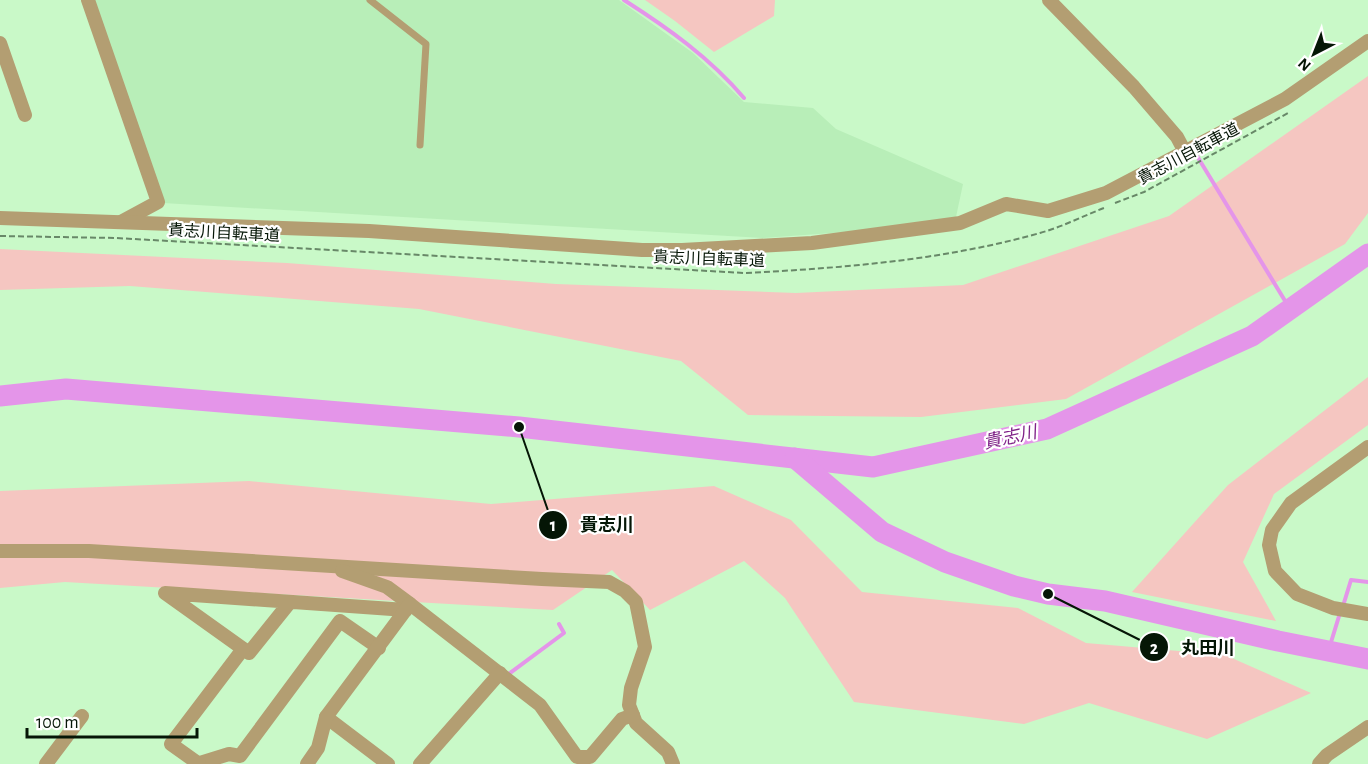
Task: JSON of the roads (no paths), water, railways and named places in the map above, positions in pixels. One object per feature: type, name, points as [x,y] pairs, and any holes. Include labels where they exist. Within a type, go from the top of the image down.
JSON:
[{"type":"street","points":[[88,0],[158,202],[119,224]]},
{"type":"street","points":[[1048,0],[1134,87],[1177,137],[1185,152]]},
{"type":"street","points":[[0,218],[119,224],[369,231],[642,250],[812,243],[960,223],[1006,204],[1048,211],[1106,193],[1285,99],[1368,41]]},
{"type":"street","points":[[0,43],[25,116]]},
{"type":"street","points":[[1368,447],[1291,503],[1272,530],[1269,545],[1275,571],[1297,594],[1333,608],[1368,614]]},
{"type":"street","points":[[0,551],[89,551],[609,582],[625,591],[636,602],[645,647],[631,688],[629,705],[636,723],[668,752],[673,764]]},
{"type":"street","points":[[333,566],[340,571],[387,587],[408,607],[500,673],[540,705],[577,757],[590,757],[622,719],[633,715]]},
{"type":"street","points":[[290,602],[249,653],[165,593],[290,602],[316,604],[408,607]]},
{"type":"street","points":[[316,604],[379,648]]},
{"type":"street","points":[[307,764],[318,748],[326,717],[408,607]]},
{"type":"street","points":[[243,649],[171,744],[199,763],[229,754],[240,756],[340,621]]},
{"type":"street","points":[[420,764],[500,673]]},
{"type":"street","points":[[46,764],[82,716]]},
{"type":"street","points":[[326,717],[388,764]]},
{"type":"street","points":[[1319,764],[1327,755],[1368,728]]},
{"type":"lane","points":[[369,0],[426,44],[420,145]]},
{"type":"waterway","points":[[624,0],[688,44],[744,98]]},
{"type":"waterway","points":[[1194,151],[1290,309]]},
{"type":"waterway","name":"貴志川","points":[[0,396],[66,389],[519,427],[873,467],[1047,429],[1252,336],[1368,254]]},
{"type":"waterway","points":[[795,458],[882,532],[945,562],[1014,586],[1048,594],[1105,601],[1278,641],[1368,659]]},
{"type":"waterway","points":[[1343,606],[1351,580],[1368,582]]},
{"type":"waterway","points":[[1328,652],[1340,613]]},
{"type":"waterway","points":[[506,676],[564,633],[559,624]]},
{"type":"place","name":"貴志川","points":[[519,427]]},
{"type":"place","name":"丸田川","points":[[1048,594]]}]
